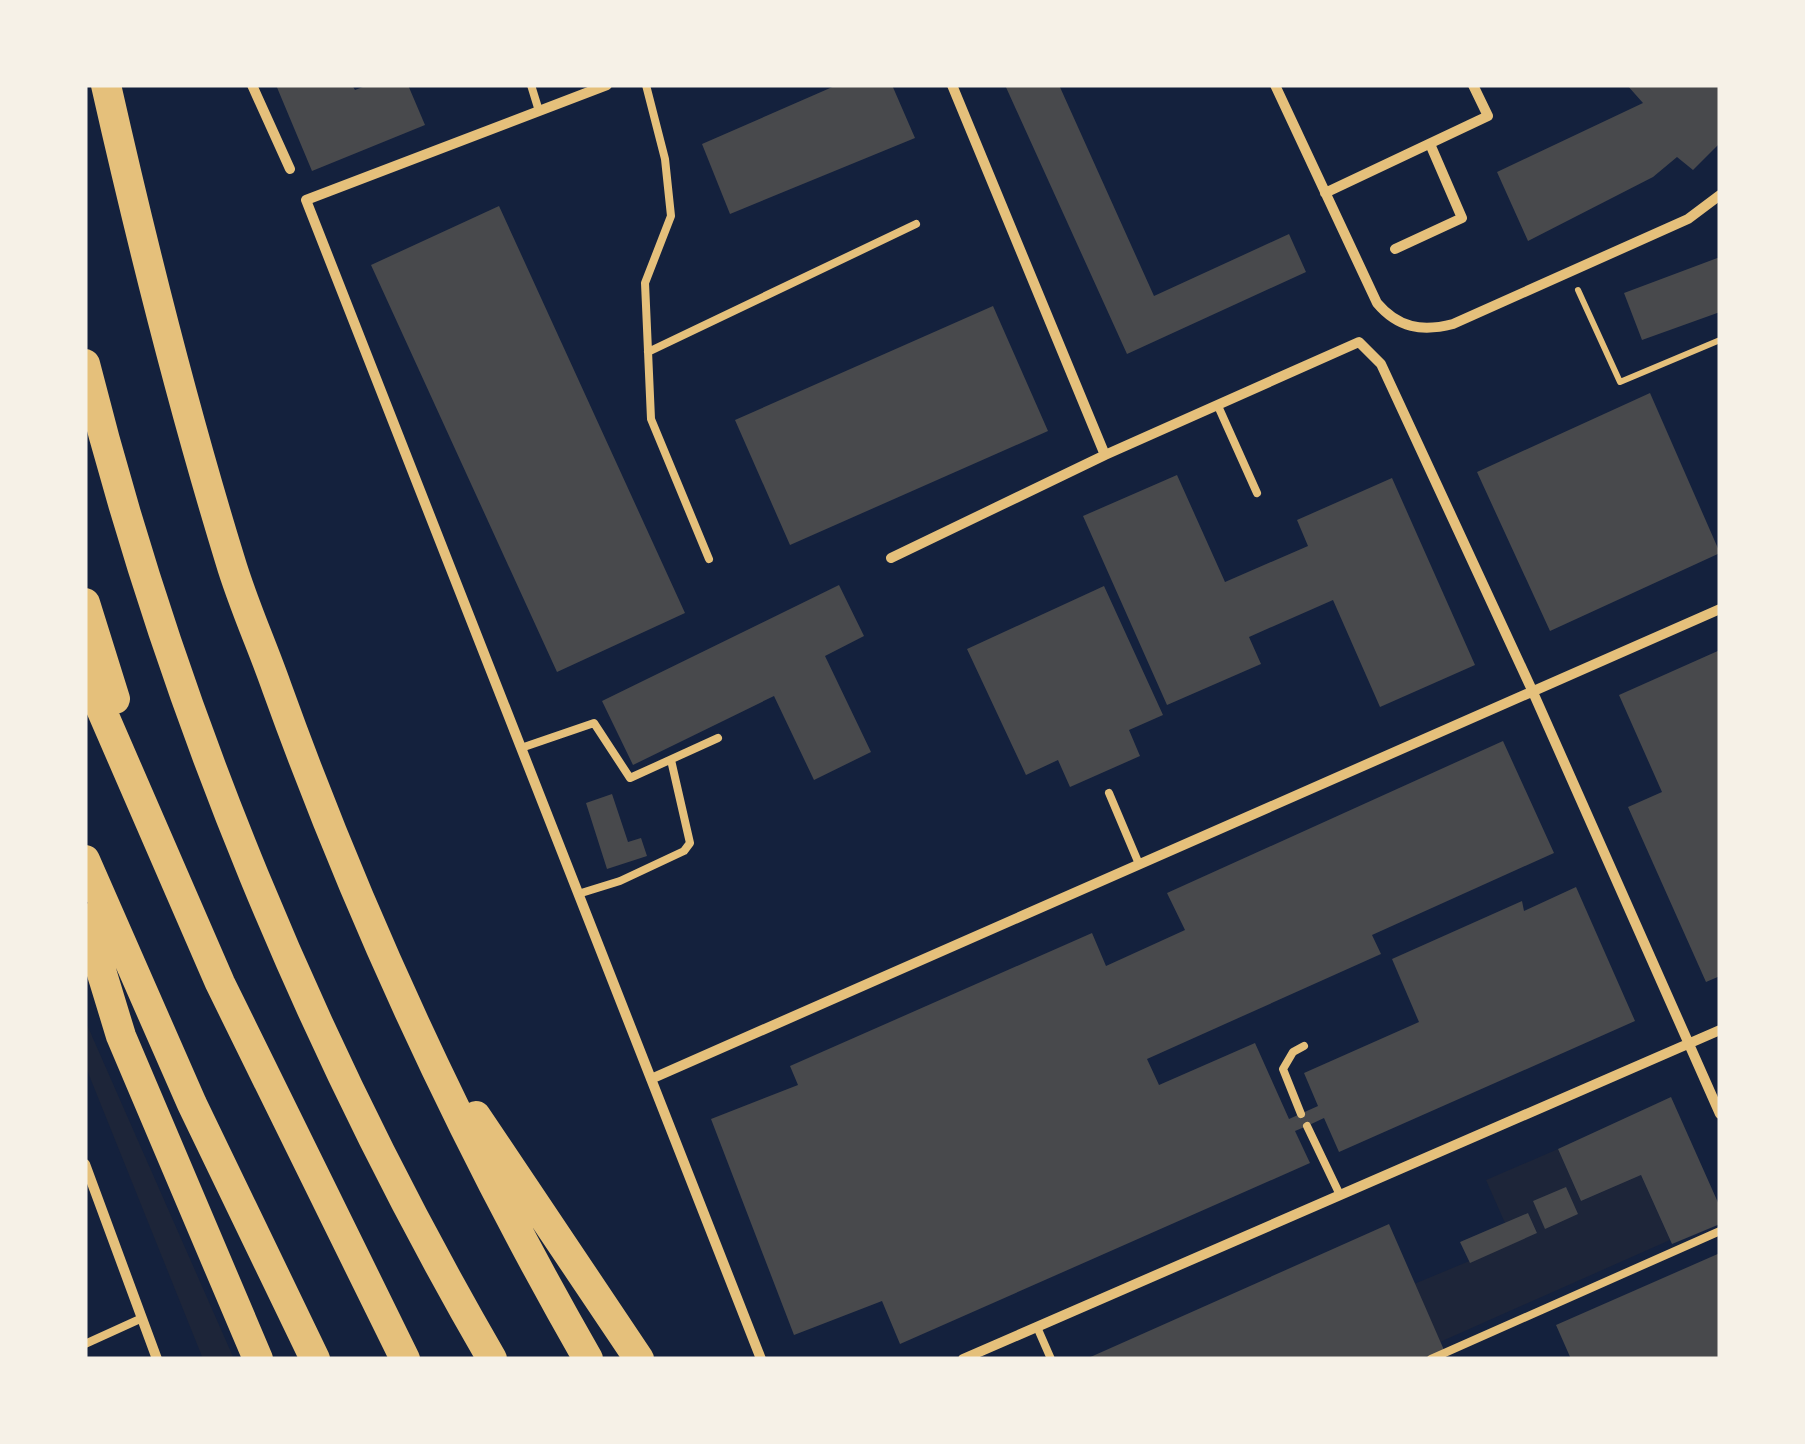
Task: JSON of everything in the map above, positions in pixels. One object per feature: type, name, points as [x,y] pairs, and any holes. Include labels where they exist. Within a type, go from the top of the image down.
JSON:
[{"type":"highway","points":[[106,85],[134,210],[230,562],[336,849],[410,1018],[520,1240],[588,1359]]},
{"type":"highway","points":[[85,364],[136,551],[240,841],[364,1120],[492,1359]]},
{"type":"highway","points":[[85,603],[154,826]]},
{"type":"highway","points":[[85,672],[228,1000],[405,1359]]},
{"type":"highway","points":[[85,860],[192,1104],[316,1359]]},
{"type":"highway","points":[[85,918],[122,1036],[258,1359]]},
{"type":"highway","points":[[410,1018],[639,1359]]},
{"type":"street","points":[[252,85],[290,170]]},
{"type":"street","points":[[607,85],[306,200],[761,1359]]},
{"type":"street","points":[[952,85],[1104,456]]},
{"type":"street","points":[[1275,85],[1377,303],[1388,316],[1419,328],[1438,328],[1688,219],[1720,195]]},
{"type":"street","points":[[1325,192],[1488,116],[1473,85]]},
{"type":"street","points":[[1395,249],[1462,218],[1430,144]]},
{"type":"street","points":[[891,558],[1104,456],[1359,342],[1381,364],[1532,690],[1720,1114]]},
{"type":"street","points":[[651,1080],[1720,609]]},
{"type":"street","points":[[963,1359],[1720,1030]]},
{"type":"street","points":[[85,1164],[157,1359]]},
{"type":"lane","points":[[531,85],[539,111]]},
{"type":"lane","points":[[646,85],[665,159],[671,216],[645,283],[651,419],[709,558]]},
{"type":"lane","points":[[648,352],[916,224]]},
{"type":"lane","points":[[1218,406],[1257,493]]},
{"type":"lane","points":[[522,748],[594,723],[630,778],[718,738]]},
{"type":"lane","points":[[578,894],[670,859],[690,843],[671,760]]},
{"type":"lane","points":[[1110,793],[1139,864]]},
{"type":"lane","points":[[1302,1114],[1283,1069],[1292,1052],[1304,1046]]},
{"type":"lane","points":[[1307,1126],[1340,1196]]},
{"type":"lane","points":[[1430,1359],[1720,1232]]},
{"type":"lane","points":[[85,1344],[140,1318]]},
{"type":"lane","points":[[1037,1327],[1051,1359]]},
{"type":"path","points":[[1568,269],[1620,382],[1720,340]]},
{"type":"shaded area","points":[[85,1021],[234,1359],[203,1359],[85,1065]]},
{"type":"shaded area","points":[[1558,1149],[1581,1201],[1641,1175],[1670,1240],[1440,1342],[1414,1284],[1537,1233],[1528,1213],[1505,1223],[1486,1180]]},
{"type":"building","points":[[276,85],[352,85],[355,90],[368,85],[408,85],[425,125],[312,171]]},
{"type":"building","points":[[837,85],[892,85],[915,138],[730,214],[702,144]]},
{"type":"building","points":[[1005,85],[1059,85],[1154,296],[1289,234],[1306,272],[1127,354]]},
{"type":"building","points":[[1627,85],[1720,85],[1720,143],[1693,170],[1677,157],[1653,177],[1528,241],[1497,172],[1643,103]]},
{"type":"building","points":[[499,206],[685,613],[557,672],[371,265]]},
{"type":"building","points":[[1720,257],[1720,312],[1642,340],[1624,293]]},
{"type":"building","points":[[993,306],[1048,431],[790,545],[735,420]]},
{"type":"building","points":[[1650,393],[1720,553],[1550,631],[1477,472]]},
{"type":"building","points":[[1177,475],[1225,582],[1308,546],[1297,520],[1392,478],[1475,665],[1380,707],[1333,600],[1249,637],[1261,664],[1167,705],[1083,516]]},
{"type":"building","points":[[839,585],[864,636],[825,656],[871,752],[814,780],[774,696],[633,765],[602,701]]},
{"type":"building","points":[[1104,586],[1163,715],[1129,730],[1140,756],[1070,787],[1058,760],[1026,775],[967,649]]},
{"type":"building","points":[[1720,650],[1720,976],[1706,982],[1628,807],[1662,792],[1619,695]]},
{"type":"building","points":[[1503,741],[1554,853],[1372,935],[1381,954],[1147,1059],[1159,1085],[1255,1043],[1289,1119],[1318,1106],[1304,1073],[1419,1022],[1392,959],[1522,901],[1524,911],[1576,887],[1635,1021],[1339,1152],[1324,1118],[1295,1131],[1310,1163],[900,1344],[882,1301],[794,1335],[711,1119],[798,1085],[790,1066],[1092,933],[1106,966],[1185,930],[1167,893]]},
{"type":"building","points":[[612,794],[628,842],[641,838],[647,856],[607,869],[586,803]]},
{"type":"building","points":[[1671,1097],[1720,1207],[1720,1224],[1672,1244],[1641,1175],[1581,1201],[1558,1149]]},
{"type":"building","points":[[1566,1187],[1578,1214],[1545,1229],[1533,1201]]},
{"type":"building","points":[[1528,1213],[1537,1233],[1470,1263],[1460,1242]]},
{"type":"building","points":[[1389,1224],[1444,1350],[1422,1359],[1086,1359]]},
{"type":"building","points":[[1720,1253],[1720,1359],[1571,1359],[1556,1325]]}]
